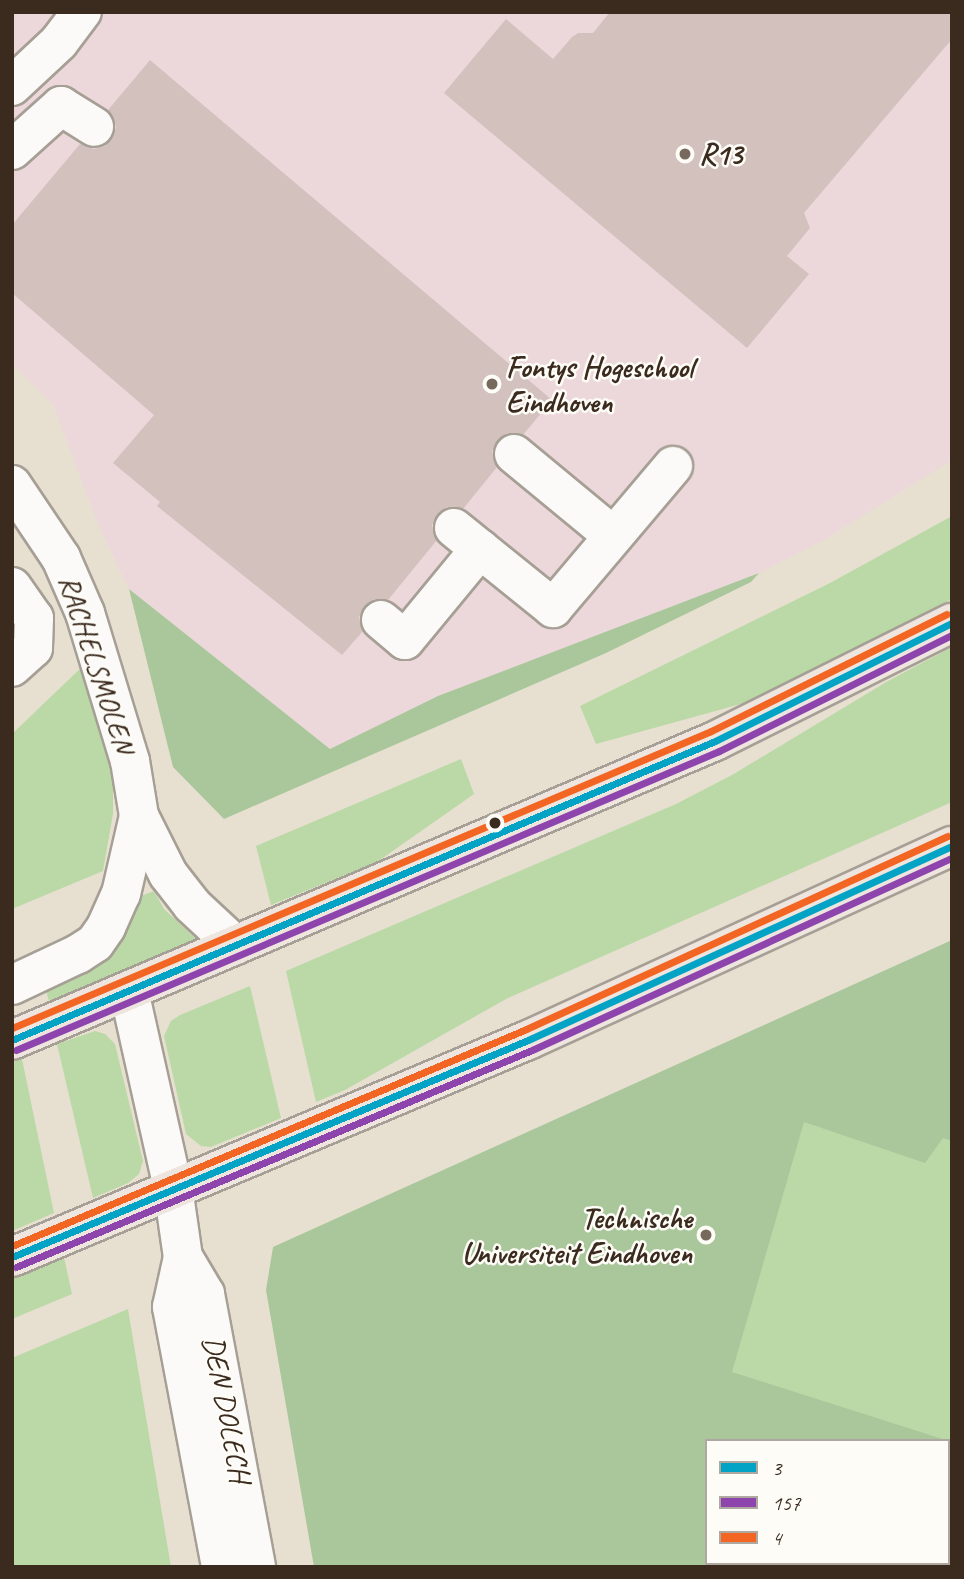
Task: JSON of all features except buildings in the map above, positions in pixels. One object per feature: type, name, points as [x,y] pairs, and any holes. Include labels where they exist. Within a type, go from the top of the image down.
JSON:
[{"type":"main road","points":[[12,1040],[715,741],[952,623]]},
{"type":"main road","points":[[12,1257],[528,1040],[952,846]]},
{"type":"street","points":[[12,86],[60,42],[82,12]]},
{"type":"street","points":[[12,150],[61,106],[94,127]]},
{"type":"street","points":[[514,454],[613,536]]},
{"type":"street","points":[[381,620],[405,640],[467,538],[553,608],[673,466]]},
{"type":"street","name":"RACHELSMOLEN","points":[[12,485],[61,558],[85,613],[130,761],[139,816],[168,874],[192,905],[236,945]]},
{"type":"street","points":[[12,587],[34,618],[33,648],[12,667]]},
{"type":"street","name":"RACHELSMOLEN","points":[[12,985],[78,954],[95,943],[106,927],[121,894],[139,816]]},
{"type":"street","points":[[129,991],[173,1188]]},
{"type":"street","name":"DEN DOLECH","points":[[173,1188],[183,1257],[172,1307],[221,1567]]},
{"type":"street","name":"DEN DOLECH","points":[[183,1257],[205,1294],[256,1567]]},
{"type":"shaded area","name":"Fontys Hogeschool Eindhoven","points":[[12,12],[952,12],[952,460],[827,538],[759,573],[438,696],[330,749],[129,589],[98,524],[53,404],[12,363]]},
{"type":"green space","points":[[952,516],[952,599],[748,702],[596,744],[580,706],[830,583]]},
{"type":"green space","points":[[759,573],[751,582],[606,653],[224,819],[173,767],[129,589],[330,749],[438,696]]},
{"type":"green space","points":[[952,647],[952,802],[506,999],[345,1090],[316,1102],[286,971],[676,804],[732,775],[888,681]]},
{"type":"green space","points":[[85,664],[113,759],[113,814],[103,871],[12,909],[12,734]]},
{"type":"green space","points":[[461,759],[474,794],[377,862],[271,905],[256,846]]},
{"type":"green space","points":[[154,891],[164,909],[196,939],[49,1001],[44,983],[133,899]]},
{"type":"green space","name":"Technische Universiteit Eindhoven","points":[[952,940],[952,1141],[943,1138],[925,1163],[804,1122],[732,1372],[943,1439],[705,1439],[705,1565],[950,1565],[950,1441],[952,1567],[314,1567],[266,1290],[273,1247]]},
{"type":"green space","points":[[250,986],[281,1118],[211,1147],[201,1146],[186,1134],[164,1036],[171,1021],[180,1015]]},
{"type":"green space","points":[[952,1014],[952,1504],[950,1439],[941,1439],[699,1373],[743,1120]]},
{"type":"green space","points":[[95,1031],[105,1034],[115,1044],[143,1161],[139,1174],[128,1183],[93,1198],[57,1044]]},
{"type":"green space","points":[[22,1059],[54,1213],[12,1231],[12,1063]]},
{"type":"green space","points":[[64,1257],[72,1294],[12,1319],[12,1279]]},
{"type":"green space","points":[[128,1309],[171,1567],[12,1567],[12,1358]]},
{"type":"transit line","name":"4","points":[[12,1028],[711,731],[947,614]]},
{"type":"transit line","name":"3","points":[[12,1040],[715,741],[952,623]]},
{"type":"transit line","name":"157","points":[[16,1050],[719,751],[952,635]]},
{"type":"transit line","name":"4","points":[[12,1246],[524,1030],[948,836]]},
{"type":"transit line","name":"3","points":[[12,1257],[528,1040],[952,846]]},
{"type":"transit line","name":"157","points":[[16,1267],[532,1050],[952,858]]},
{"type":"place","name":"R13","points":[[685,154]]},
{"type":"place","name":"Fontys Hogeschool Eindhoven","points":[[492,384]]},
{"type":"place","name":"Technische Universiteit Eindhoven","points":[[706,1235]]}]
